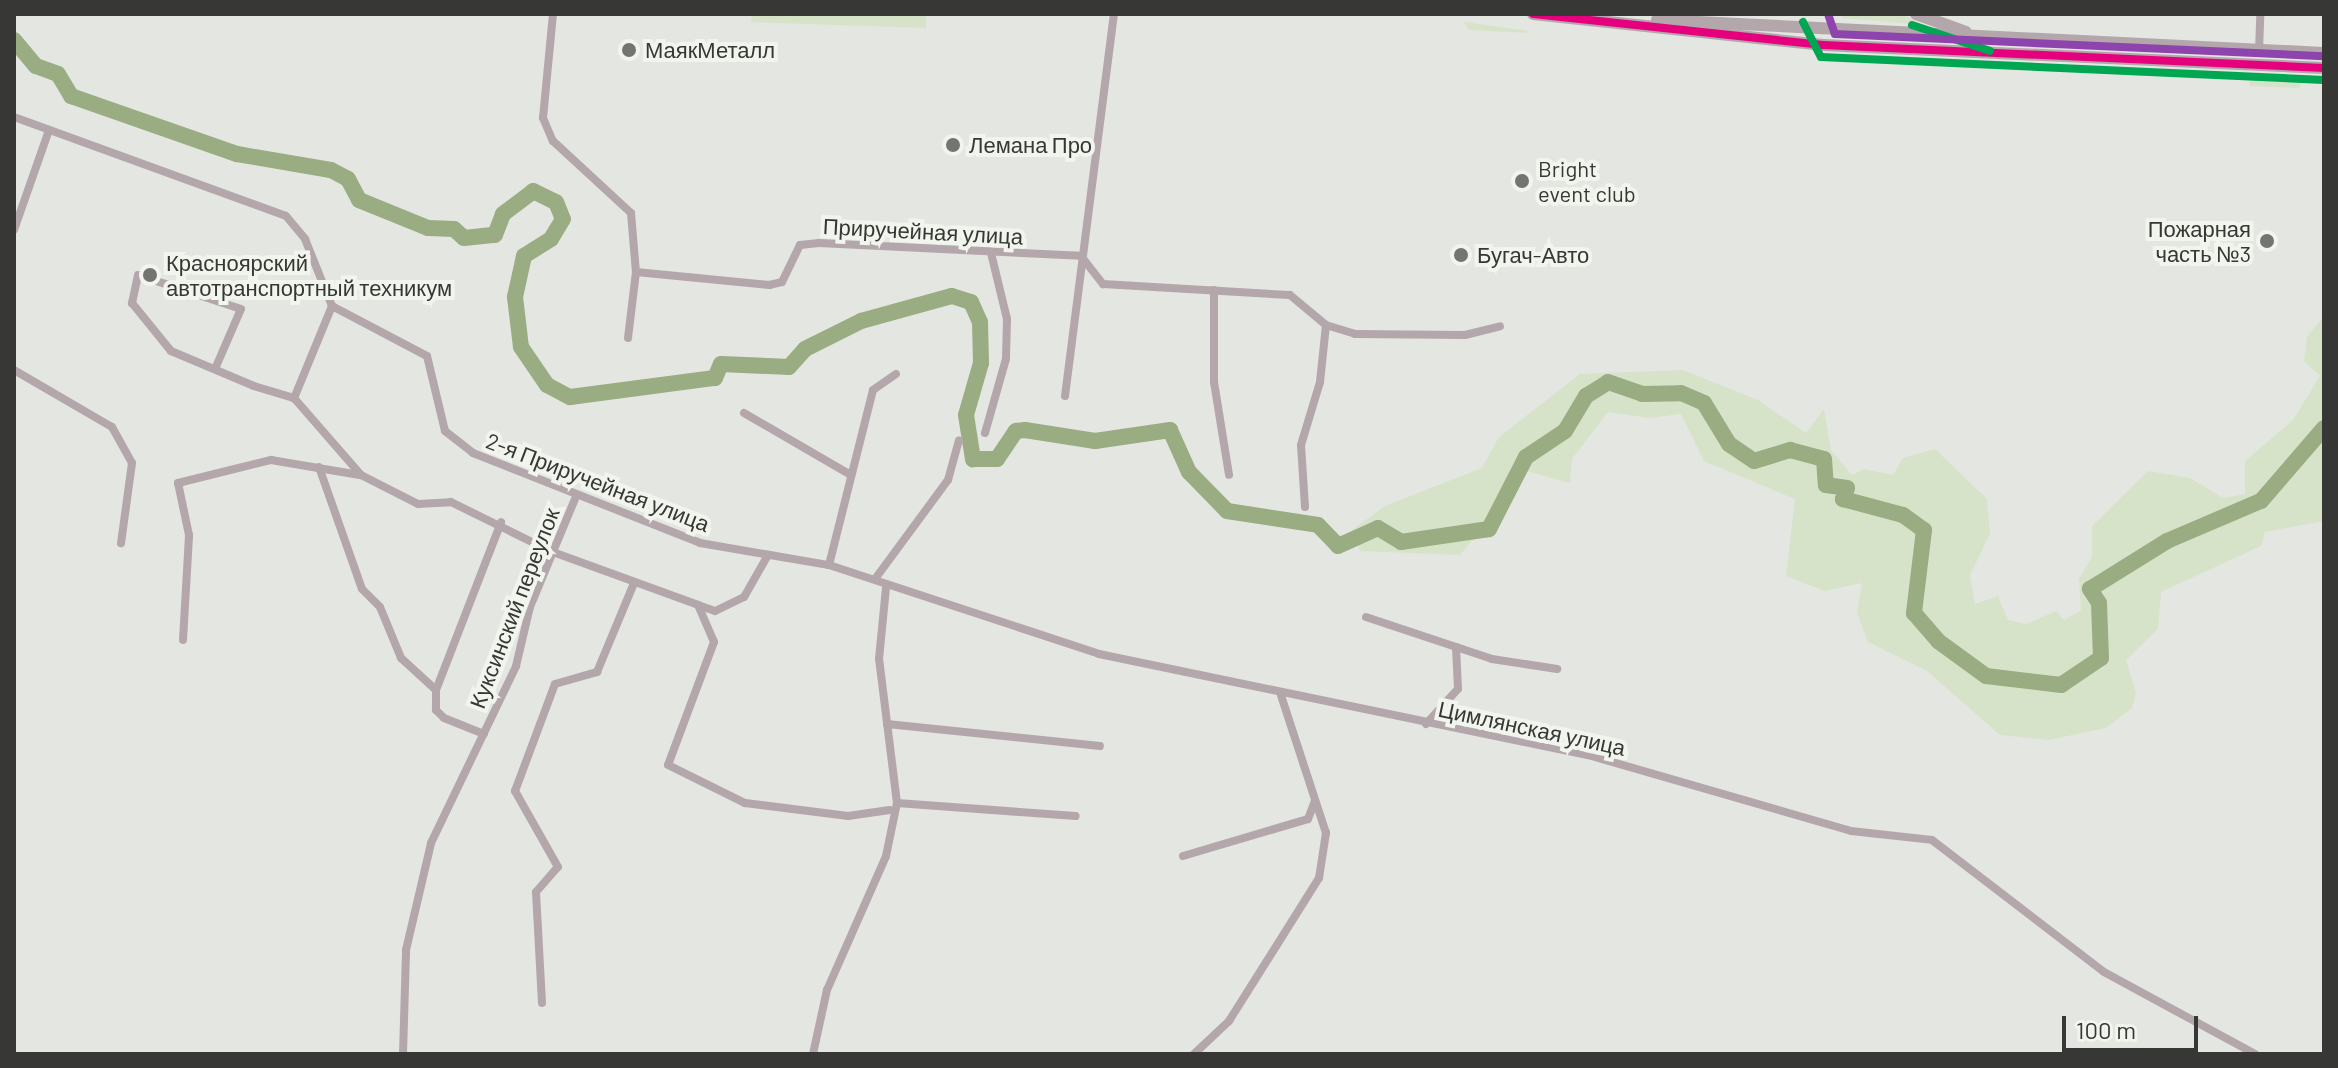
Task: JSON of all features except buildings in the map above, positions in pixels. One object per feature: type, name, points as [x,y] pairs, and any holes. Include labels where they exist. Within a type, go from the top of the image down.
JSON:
[{"type":"main road","points":[[1533,14],[1823,45],[2324,68]]},
{"type":"main road","points":[[1618,21],[1645,14]]},
{"type":"main road","points":[[1811,14],[1823,26]]},
{"type":"main road","points":[[1823,45],[1823,26],[1832,14]]},
{"type":"main road","points":[[1916,14],[1988,39]]},
{"type":"main road","points":[[1618,21],[1823,26],[1988,39],[2324,53]]},
{"type":"street","points":[[553,14],[543,118],[553,141],[631,213],[636,272],[628,338]]},
{"type":"street","points":[[1065,396],[1114,14]]},
{"type":"street","points":[[2259,52],[2260,14]]},
{"type":"street","points":[[14,117],[286,216],[305,239],[332,306],[294,398]]},
{"type":"street","points":[[14,230],[49,130]]},
{"type":"street","name":"Приручейная улица","points":[[636,272],[769,285],[782,282],[800,245],[1081,256]]},
{"type":"street","points":[[985,433],[1006,359],[1007,319],[991,253]]},
{"type":"street","points":[[1081,256],[1103,284],[1290,295],[1326,325],[1355,334],[1449,335],[1500,326]]},
{"type":"street","points":[[215,369],[241,309],[138,275],[132,303],[171,351],[215,369],[294,398],[361,475]]},
{"type":"street","points":[[1214,290],[1214,382],[1229,475]]},
{"type":"street","name":"2-я Приручейная улица","points":[[332,306],[427,356],[455,442],[700,543],[829,565],[875,579],[886,588]]},
{"type":"street","points":[[1305,507],[1301,445],[1320,382],[1326,325]]},
{"type":"street","points":[[14,370],[112,427],[132,463],[121,543]]},
{"type":"street","points":[[829,565],[873,390],[896,374]]},
{"type":"street","points":[[744,413],[851,475]]},
{"type":"street","points":[[875,579],[948,480],[959,440]]},
{"type":"street","points":[[183,640],[189,535],[178,483],[271,460],[361,475],[418,504],[451,502],[501,522],[550,551],[715,611],[744,597],[768,555]]},
{"type":"street","points":[[319,467],[362,589],[380,607],[401,658],[436,690],[444,718],[484,734]]},
{"type":"street","name":"Куксинский переулок","points":[[403,1054],[414,904],[451,789],[484,734],[516,666],[550,551],[577,494]]},
{"type":"street","points":[[436,690],[501,522]]},
{"type":"street","points":[[542,1003],[536,892],[558,867],[515,791],[555,684],[597,672],[634,583]]},
{"type":"street","points":[[813,1054],[827,990],[886,856],[893,807],[879,659],[886,588]]},
{"type":"street","name":"Цимлянская улица","points":[[886,588],[1099,654],[1281,695],[1628,765],[1851,831],[1932,840],[2104,972],[2255,1054]]},
{"type":"street","points":[[698,605],[714,642],[668,765],[745,803],[848,816],[893,807],[1076,816]]},
{"type":"street","points":[[1366,617],[1456,647],[1557,669]]},
{"type":"street","points":[[1426,724],[1458,689],[1456,647]]},
{"type":"street","points":[[1194,1054],[1229,1021],[1319,878],[1326,833],[1281,695]]},
{"type":"street","points":[[887,724],[1100,746]]},
{"type":"street","points":[[1183,856],[1308,819],[1316,797]]},
{"type":"green space","points":[[752,14],[926,14],[926,28],[751,22]]},
{"type":"green space","points":[[1842,14],[1902,14],[1923,25],[1843,18]]},
{"type":"green space","points":[[1464,22],[1529,31],[1529,33],[1469,30]]},
{"type":"green space","points":[[2248,79],[2303,80],[2299,88],[2250,86]]},
{"type":"green space","points":[[2324,316],[2324,521],[2265,532],[2261,546],[2161,592],[2158,629],[2126,660],[2136,693],[2132,708],[2106,728],[2048,740],[2000,735],[1927,671],[1868,642],[1857,613],[1862,583],[1825,591],[1786,576],[1795,499],[1704,461],[1681,414],[1649,418],[1608,412],[1572,459],[1570,483],[1526,471],[1493,538],[1474,538],[1460,555],[1360,551],[1352,530],[1385,506],[1482,468],[1499,437],[1580,374],[1683,370],[1758,400],[1806,433],[1824,409],[1831,450],[1852,475],[1864,469],[1893,475],[1903,458],[1935,449],[1987,499],[1990,534],[1970,575],[1975,604],[1998,596],[2008,620],[2026,624],[2056,611],[2064,620],[2081,610],[2079,579],[2092,557],[2092,526],[2148,471],[2190,478],[2223,498],[2245,494],[2245,461],[2293,420],[2320,376],[2304,361],[2307,337]]},
{"type":"waterway","points":[[14,40],[36,66],[58,74],[71,96],[237,154],[331,170],[348,179],[359,200],[428,228],[454,229],[464,238],[495,235],[503,214],[533,191],[556,202],[563,219],[551,239],[524,256],[515,297],[521,347],[547,385],[570,397],[715,378],[721,364],[789,367],[805,349],[861,321],[952,296],[971,302],[980,322],[981,363],[966,415],[973,459],[997,459],[1016,431],[1095,441],[1170,430],[1189,472],[1227,511],[1318,525],[1338,546],[1378,528],[1401,542],[1489,529],[1526,457],[1565,431],[1586,396],[1608,382],[1642,394],[1681,393],[1704,403],[1729,444],[1754,461],[1790,450],[1824,459],[1826,485],[1847,488],[1843,499],[1903,515],[1924,530],[1914,613],[1938,641],[1986,676],[2061,685],[2101,658],[2099,603],[2090,589],[2167,541],[2261,501],[2324,428]]},
{"type":"transit line","points":[[1533,14],[1823,45],[2324,68]]},
{"type":"transit line","points":[[1828,14],[1835,34],[2324,56]]},
{"type":"transit line","points":[[1803,22],[1821,57],[2323,80]]},
{"type":"transit line","points":[[1912,25],[1990,51]]},
{"type":"place","name":"МаякМеталл","points":[[629,50]]},
{"type":"place","name":"Лемана Про","points":[[953,145]]},
{"type":"place","name":"Bright event club","points":[[1522,181]]},
{"type":"place","name":"Пожарная часть №3","points":[[2267,241]]},
{"type":"place","name":"Бугач-Авто","points":[[1461,255]]},
{"type":"place","name":"Красноярский автотранспортный техникум","points":[[150,275]]}]
